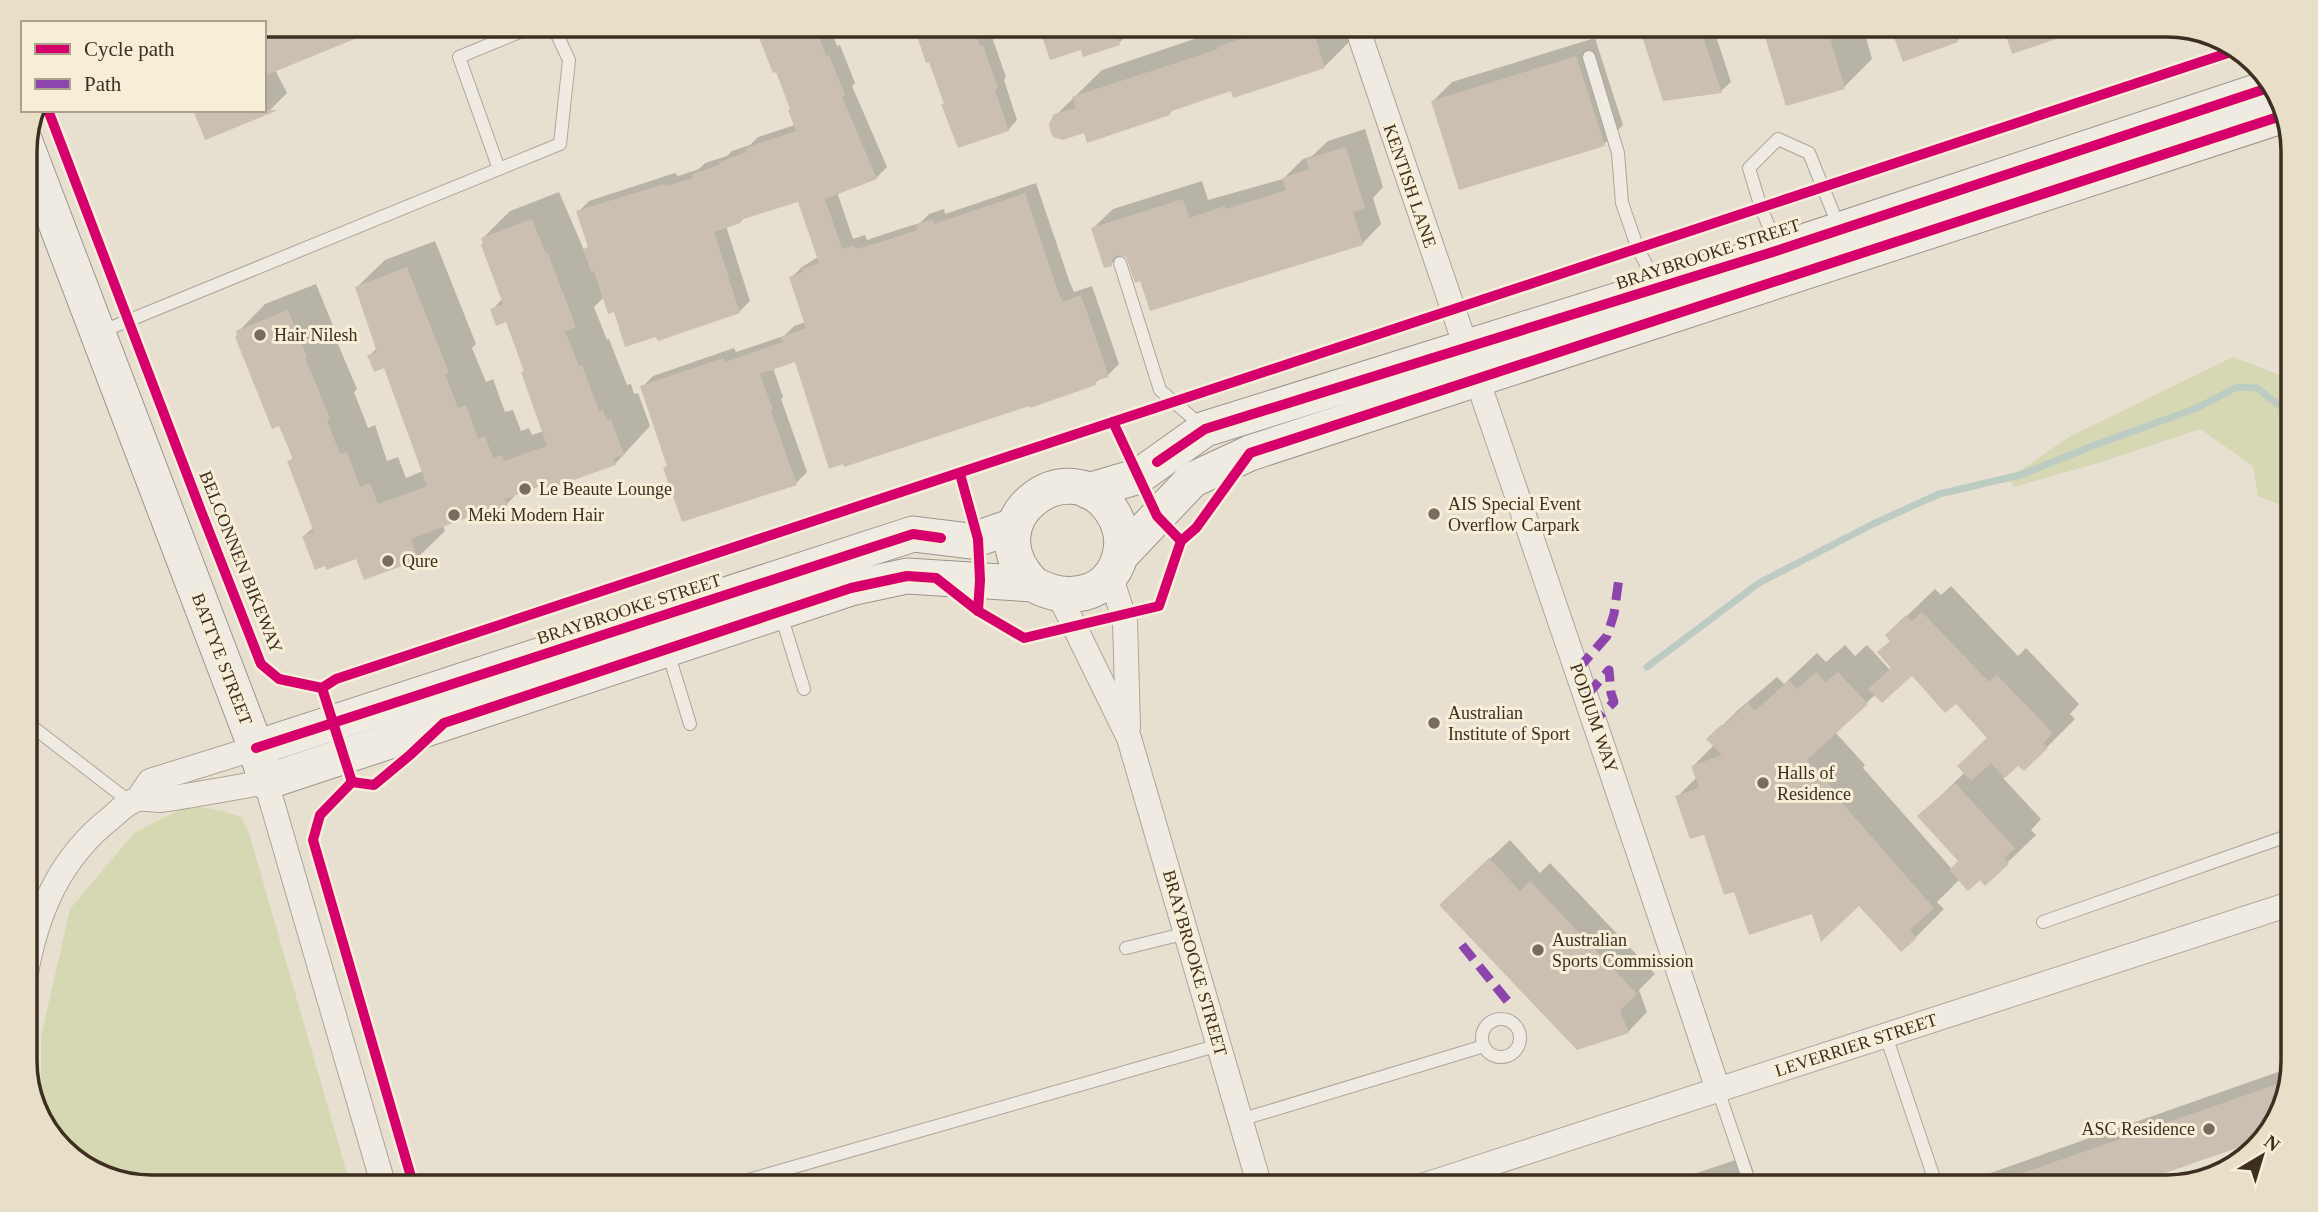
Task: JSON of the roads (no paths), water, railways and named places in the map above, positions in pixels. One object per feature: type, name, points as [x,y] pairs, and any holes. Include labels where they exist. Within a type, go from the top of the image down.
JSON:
[{"type":"street","name":"KENTISH LANE","points":[[1360,37],[1471,363]]},
{"type":"street","name":"BRAYBROOKE STREET","points":[[1129,738],[1125,621],[1115,565],[1192,480],[1250,453],[1658,289],[2264,89]]},
{"type":"street","name":"BRAYBROOKE STREET","points":[[1088,491],[1139,476],[1205,429],[1471,363],[2276,117]]},
{"type":"street","name":"BATTYE STREET","points":[[37,173],[256,748],[380,1175]]},
{"type":"street","name":"PODIUM WAY","points":[[1471,363],[1592,710],[1718,1090]]},
{"type":"street","points":[[1076,487],[1088,491],[1109,507],[1116,518],[1120,530],[1115,565],[1100,585],[1088,592],[1074,596],[1046,590],[1017,564],[1014,526],[1019,514],[1037,495],[1049,490],[1076,487]]},
{"type":"street","name":"BRAYBROOKE STREET","points":[[266,782],[780,612],[913,534],[970,541],[1014,526]]},
{"type":"street","name":"BRAYBROOKE STREET","points":[[256,748],[847,573],[907,576],[1046,590],[1129,738],[1256,1175]]},
{"type":"street","points":[[37,922],[59,876],[94,830],[134,801],[150,781],[256,748]]},
{"type":"street","points":[[134,801],[157,800],[266,782]]},
{"type":"street","name":"LEVERRIER STREET","points":[[1459,1175],[2281,907]]},
{"type":"lane","points":[[499,169],[459,57],[507,37]]},
{"type":"lane","points":[[98,333],[560,144],[569,60],[558,37]]},
{"type":"lane","points":[[1589,57],[1618,153],[1622,203],[1638,248],[1658,289]]},
{"type":"lane","points":[[1779,250],[1761,208],[1749,168],[1778,139],[1809,153],[1840,230]]},
{"type":"lane","points":[[1120,263],[1160,390],[1205,429]]},
{"type":"lane","points":[[780,612],[804,689]]},
{"type":"lane","points":[[667,649],[690,724]]},
{"type":"lane","points":[[37,730],[134,801]]},
{"type":"lane","points":[[2043,922],[2281,838]]},
{"type":"lane","points":[[1126,948],[1186,933]]},
{"type":"lane","points":[[1886,1036],[1933,1175]]},
{"type":"lane","points":[[769,1175],[1219,1045]]},
{"type":"lane","points":[[1240,1120],[1484,1046]]},
{"type":"lane","points":[[1718,1090],[1747,1175]]},
{"type":"waterway","points":[[1647,667],[1759,583],[1873,524],[1939,494],[2020,475],[2197,408],[2237,387],[2257,388],[2281,407]]},
{"type":"place","name":"Hair Nilesh","points":[[260,335]]},
{"type":"place","name":"Le Beaute Lounge","points":[[525,489]]},
{"type":"place","name":"AIS Special Event Overflow Carpark","points":[[1434,514]]},
{"type":"place","name":"Meki Modern Hair","points":[[454,515]]},
{"type":"place","name":"Qure","points":[[388,561]]},
{"type":"place","name":"Australian Institute of Sport","points":[[1434,723]]},
{"type":"place","name":"Halls of Residence","points":[[1763,783]]},
{"type":"place","name":"Australian Sports Commission","points":[[1538,950]]},
{"type":"place","name":"ASC Residence","points":[[2209,1129]]}]
